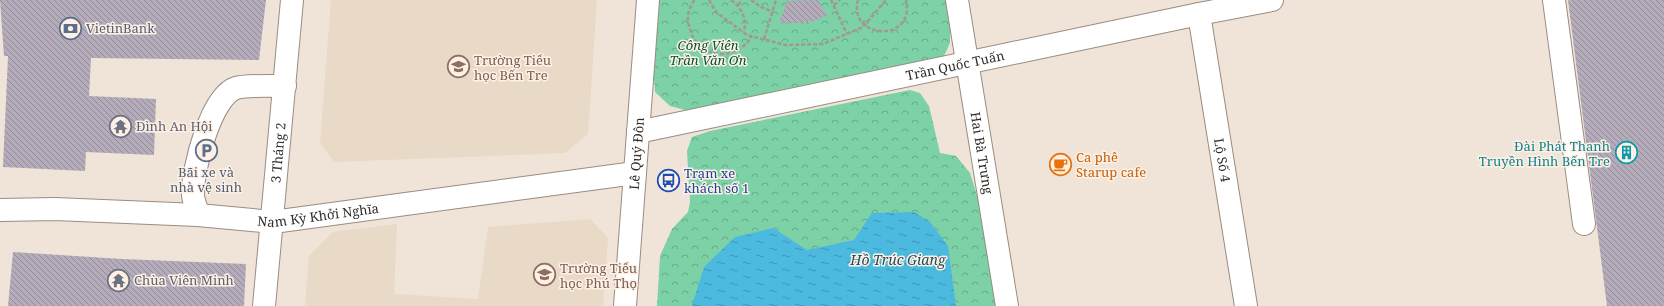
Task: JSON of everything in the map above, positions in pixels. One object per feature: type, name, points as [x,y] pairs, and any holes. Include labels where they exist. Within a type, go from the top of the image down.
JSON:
[{"type":"street","name":"3 Tháng 2","points":[[264,306],[292,0]]},
{"type":"street","name":"Lê Quý Đôn","points":[[625,306],[648,0]]},
{"type":"street","name":"Hai Bà Trưng","points":[[957,0],[1008,306]]},
{"type":"street","name":"Trần Quốc Tuấn","points":[[638,132],[1272,0]]},
{"type":"street","points":[[1554,0],[1584,224]]},
{"type":"street","name":"Lộ Số 4","points":[[1199,14],[1246,306]]},
{"type":"street","points":[[198,216],[192,193],[200,148],[212,116],[224,97],[236,88],[285,86]]},
{"type":"street","name":"Nam Kỳ Khởi Nghĩa","points":[[0,210],[55,210],[198,216],[272,222],[635,173]]},
{"type":"path","points":[[694,0],[689,11],[687,22],[691,35],[699,46],[708,52],[719,55],[730,54],[748,43],[752,36]]},
{"type":"path","points":[[709,0],[716,12],[744,32],[752,36],[785,45],[823,44],[863,27],[886,0]]},
{"type":"path","points":[[731,0],[738,5],[743,15],[746,24],[744,32]]},
{"type":"path","points":[[738,5],[742,0]]},
{"type":"path","points":[[751,0],[761,7],[773,12]]},
{"type":"path","points":[[764,39],[776,0]]},
{"type":"path","points":[[831,0],[847,34]]},
{"type":"path","points":[[834,5],[840,0]]},
{"type":"path","points":[[858,0],[858,12],[860,19],[872,30],[881,32],[897,28],[902,22],[906,14],[906,0]]},
{"type":"shaded area","name":"Trường Tiểu học Bến Tre","points":[[331,0],[597,0],[588,134],[565,153],[334,162],[320,143]]},
{"type":"shaded area","name":"Trường Tiểu học Phú Thọ","points":[[590,219],[608,238],[603,306],[305,306],[309,256],[333,232],[397,224],[394,294],[478,299],[488,227]]},
{"type":"green space","name":"Công Viên Trần Văn Ơn","points":[[659,0],[946,0],[950,26],[950,43],[944,56],[929,61],[689,111],[670,106],[655,92],[653,67]]},
{"type":"green space","points":[[910,90],[920,93],[929,106],[940,153],[956,156],[970,173],[982,211],[997,306],[657,306],[660,256],[672,229],[688,212],[690,202],[687,151],[692,137],[710,131]]},
{"type":"water","name":"Hồ Trúc Giang","points":[[914,212],[930,222],[948,246],[956,306],[692,306],[704,267],[735,237],[773,228],[807,250],[854,240],[872,213]]},
{"type":"building","points":[[0,0],[266,0],[259,60],[91,58],[89,96],[156,99],[154,155],[86,152],[85,171],[3,167],[8,56],[4,56]]},
{"type":"building","points":[[818,0],[827,15],[814,21],[803,23],[779,23],[787,1]]},
{"type":"building","name":"Đài Phát Thanh Truyền Hình Bến Tre","points":[[1568,0],[1664,0],[1664,306],[1607,306]]},
{"type":"building","points":[[13,252],[122,259],[246,264],[244,306],[8,306]]},
{"type":"place","name":"VietinBank","points":[[71,28]]},
{"type":"place","name":"Trường Tiểu học Bến Tre","points":[[459,67]]},
{"type":"place","name":"Đình An Hội","points":[[121,126]]},
{"type":"place","name":"Bãi xe và nhà vệ sinh","points":[[206,150]]},
{"type":"place","name":"Đài Phát Thanh Truyền Hình Bến Tre","points":[[1626,153]]},
{"type":"place","name":"Ca phê Starup cafe","points":[[1061,164]]},
{"type":"place","name":"Trạm xe khách số 1","points":[[669,180]]},
{"type":"place","name":"Trường Tiểu học Phú Thọ","points":[[544,275]]},
{"type":"place","name":"Chùa Viên Minh","points":[[118,280]]}]
